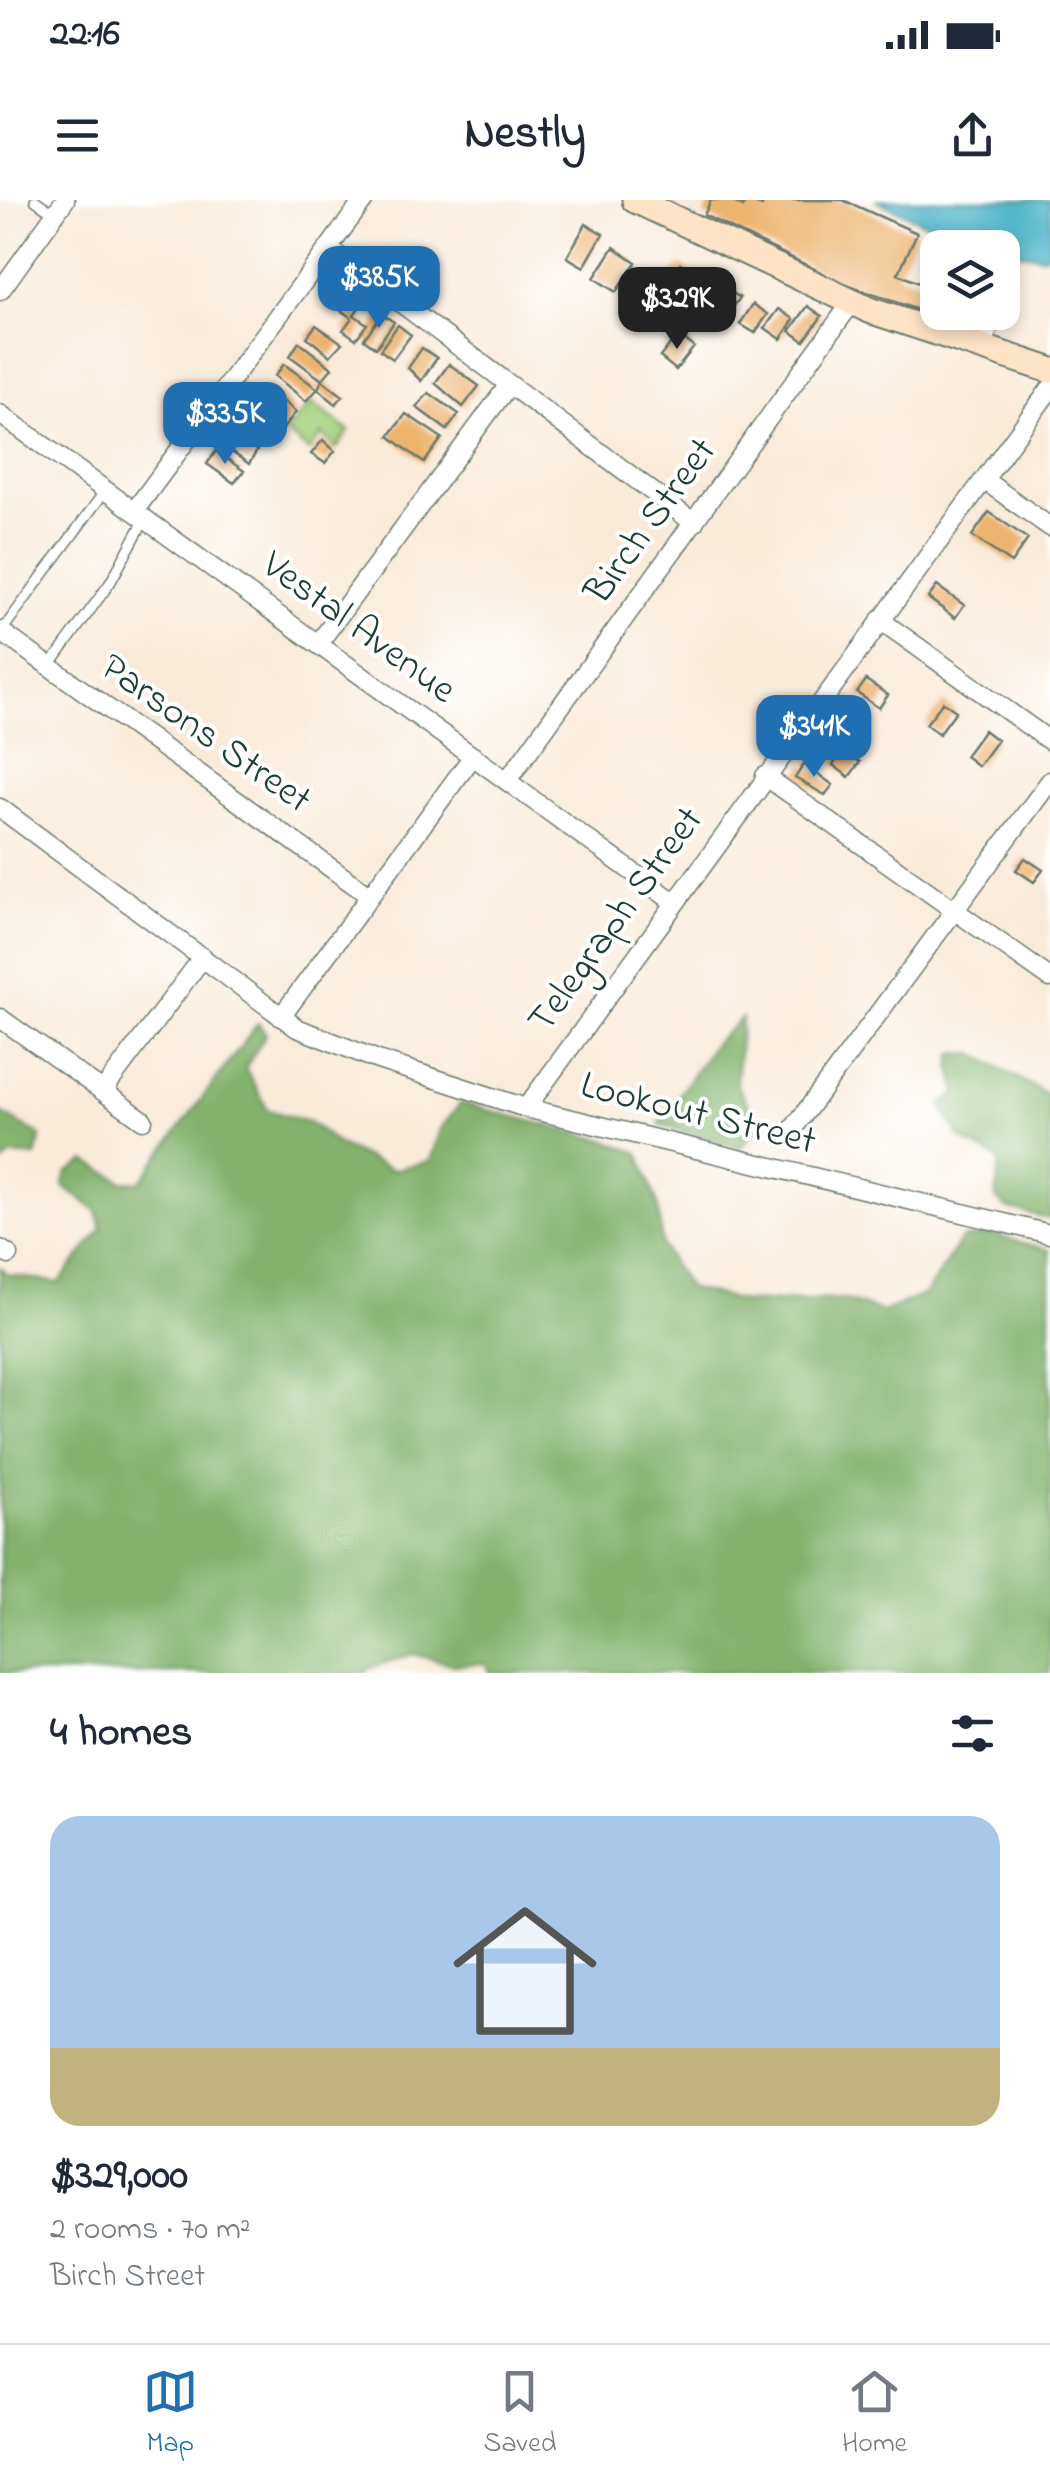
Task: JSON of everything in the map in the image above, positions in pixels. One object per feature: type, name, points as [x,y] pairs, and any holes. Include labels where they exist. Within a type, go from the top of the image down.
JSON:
[{"type":"main road","points":[[635,200],[852,302],[1050,370]]},
{"type":"street","points":[[140,514],[364,200]]},
{"type":"street","points":[[0,291],[60,207]]},
{"type":"street","points":[[330,250],[694,522]]},
{"type":"street","name":"Birch Street","points":[[507,781],[852,302]]},
{"type":"street","points":[[984,347],[987,330]]},
{"type":"street","points":[[318,644],[508,386]]},
{"type":"street","name":"Telegraph Street","points":[[526,1108],[984,480],[1042,416],[1050,389]]},
{"type":"street","name":"Vestal Avenue","points":[[0,414],[674,902]]},
{"type":"street","points":[[984,480],[1050,526]]},
{"type":"street","points":[[880,620],[1050,741]]},
{"type":"street","name":"Parsons Street","points":[[1,632],[370,896]]},
{"type":"street","points":[[281,1017],[473,756]]},
{"type":"street","points":[[765,776],[1050,978]]},
{"type":"street","points":[[790,1133],[1050,781]]},
{"type":"street","name":"Lookout Street","points":[[0,808],[297,1028],[378,1060],[526,1108],[1050,1234]]},
{"type":"street","points":[[102,1091],[204,957]]},
{"type":"street","points":[[0,1018],[143,1120]]},
{"type":"lane","points":[[34,200],[60,207]]},
{"type":"lane","points":[[1,632],[106,489]]},
{"type":"lane","points":[[49,668],[110,582],[140,514]]},
{"type":"green space","points":[[311,402],[349,431],[337,448],[322,434],[309,451],[286,432]]},
{"type":"green space","points":[[742,1018],[736,1084],[760,1126],[740,1148],[659,1124],[713,1045]]},
{"type":"green space","points":[[258,1023],[266,1034],[245,1068],[268,1110],[311,1123],[339,1145],[392,1170],[430,1161],[440,1129],[461,1103],[639,1153],[658,1205],[662,1246],[688,1288],[745,1302],[844,1299],[882,1312],[926,1294],[961,1239],[991,1234],[1050,1250],[1050,1673],[491,1673],[485,1663],[455,1665],[413,1654],[368,1668],[365,1673],[0,1673],[0,1267],[8,1275],[59,1283],[102,1228],[96,1210],[63,1186],[67,1173],[86,1161],[123,1181],[140,1182]]},
{"type":"green space","points":[[954,1053],[975,1054],[1050,1096],[1050,1219],[1007,1208],[996,1199],[1000,1160],[960,1138],[941,1105],[957,1094],[951,1063]]},
{"type":"green space","points":[[0,1112],[41,1136],[36,1157],[11,1155],[0,1165]]},
{"type":"water","points":[[875,200],[1050,200],[1050,254],[1020,253],[1020,230],[940,230]]},
{"type":"building","points":[[711,200],[730,200],[743,207],[746,200],[762,206],[765,200],[843,200],[917,233],[898,274],[920,283],[920,311],[826,278],[825,274],[704,215]]},
{"type":"building","points":[[586,224],[603,234],[584,267],[567,257]]},
{"type":"building","points":[[614,247],[636,262],[616,292],[594,278]]},
{"type":"building","points":[[680,263],[695,273],[676,302],[660,292]]},
{"type":"building","points":[[341,284],[364,300],[354,315],[367,324],[356,339],[343,330],[352,318],[326,300]]},
{"type":"building","points":[[726,288],[740,298],[726,316],[713,307]]},
{"type":"building","points":[[662,297],[674,305],[660,326],[648,318]]},
{"type":"building","points":[[753,304],[768,314],[755,333],[740,324]]},
{"type":"building","points":[[808,306],[822,316],[804,341],[790,331]]},
{"type":"building","points":[[779,309],[794,319],[781,339],[765,328]]},
{"type":"building","points":[[382,314],[394,322],[376,348],[364,339]]},
{"type":"building","points":[[316,325],[342,343],[330,356],[307,337]]},
{"type":"building","points":[[398,325],[411,335],[393,359],[380,350]]},
{"type":"building","points":[[678,334],[694,347],[676,370],[660,357]]},
{"type":"building","points":[[299,342],[332,368],[322,380],[290,356]]},
{"type":"building","points":[[422,348],[437,358],[421,381],[408,368]]},
{"type":"building","points":[[284,364],[318,389],[306,401],[275,376]]},
{"type":"building","points":[[449,364],[479,386],[463,407],[435,383]]},
{"type":"building","points":[[322,380],[343,396],[336,404],[318,389]]},
{"type":"building","points":[[267,386],[296,412],[282,430],[251,404]]},
{"type":"building","points":[[429,393],[459,414],[447,430],[416,407]]},
{"type":"building","points":[[246,407],[276,434],[265,447],[236,423]]},
{"type":"building","points":[[406,414],[442,438],[424,463],[389,436]]},
{"type":"building","points":[[233,432],[257,451],[249,464],[223,446]]},
{"type":"building","points":[[323,440],[335,451],[325,463],[311,454]]},
{"type":"building","points":[[216,451],[244,471],[234,483],[207,464]]},
{"type":"building","points":[[989,512],[1028,539],[1011,563],[972,536]]},
{"type":"building","points":[[937,586],[964,605],[955,618],[928,598]]},
{"type":"building","points":[[866,680],[888,695],[879,708],[857,693]]},
{"type":"building","points":[[943,702],[956,711],[939,734],[926,724]]},
{"type":"building","points":[[984,730],[997,740],[978,766],[965,756]]},
{"type":"building","points":[[842,752],[860,762],[849,777],[833,765]]},
{"type":"building","points":[[804,764],[833,785],[825,795],[795,778]]},
{"type":"building","points":[[1025,858],[1043,870],[1034,882],[1016,870]]}]
